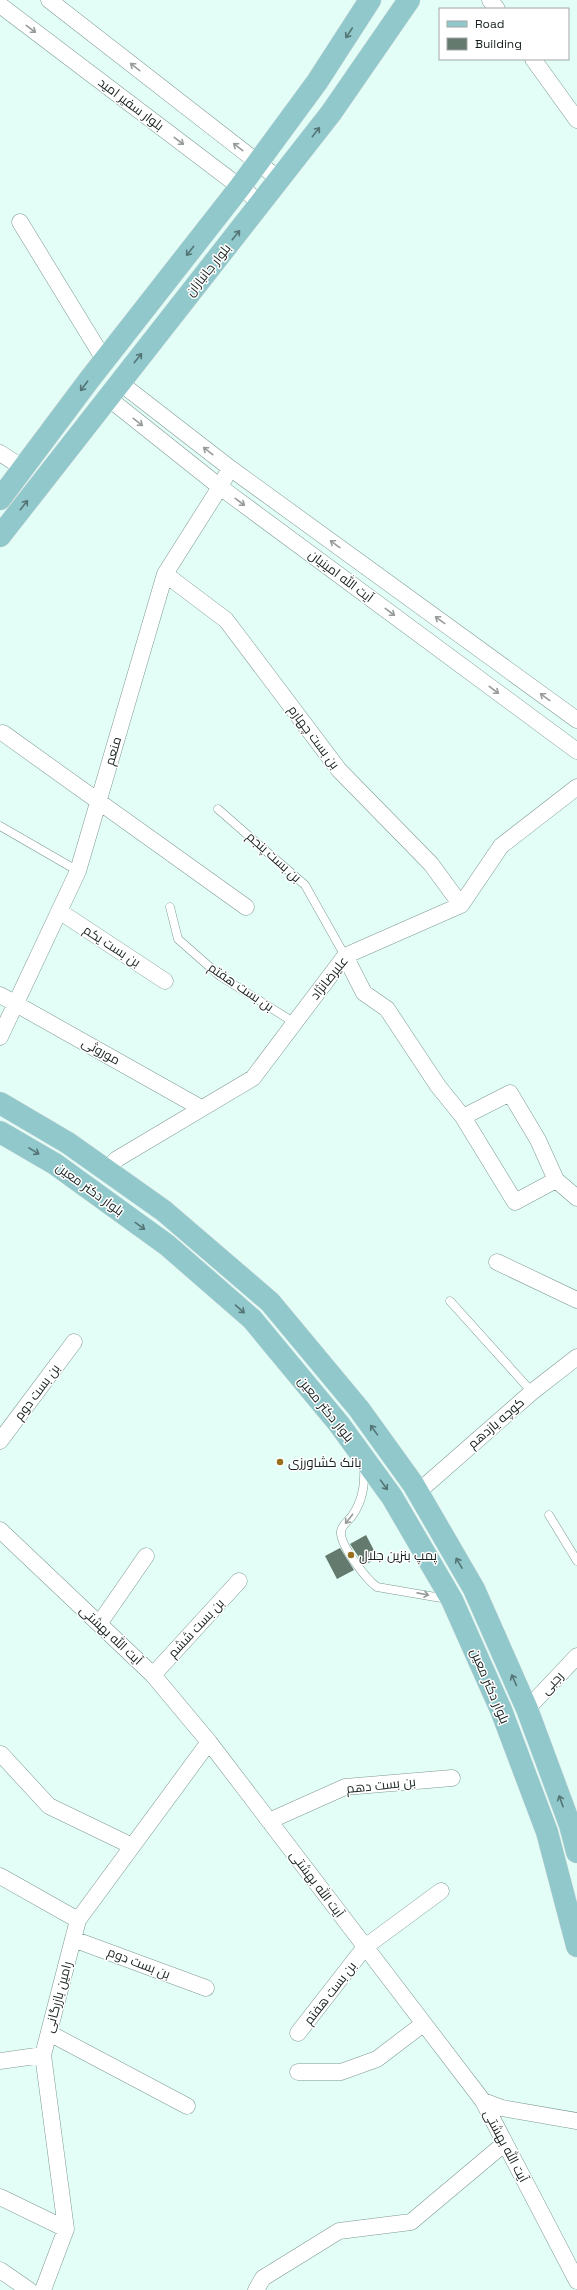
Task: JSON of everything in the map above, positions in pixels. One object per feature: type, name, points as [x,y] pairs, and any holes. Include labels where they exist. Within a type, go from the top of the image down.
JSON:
[{"type":"main road","name":"بلوار جانبازان","points":[[0,499],[240,187],[317,82],[370,0]]},
{"type":"main road","name":"بلوار جانبازان","points":[[0,536],[331,113],[409,0]]},
{"type":"main road","name":"بلوار دکتر معین","points":[[0,1103],[107,1169],[164,1211],[270,1302],[359,1409],[418,1492],[474,1589],[527,1709],[573,1822],[577,1852]]},
{"type":"main road","name":"بلوار دکتر معین","points":[[0,1132],[55,1164],[167,1245],[252,1319],[339,1424],[392,1497],[452,1600],[501,1710],[547,1832],[577,1946]]},
{"type":"street","points":[[49,0],[279,179]]},
{"type":"street","name":"بلوار سفیر امید","points":[[0,5],[261,203]]},
{"type":"street","points":[[534,60],[577,120]]},
{"type":"street","points":[[20,222],[105,361]]},
{"type":"street","name":"آیت الله امینیان","points":[[113,390],[230,468],[577,720]]},
{"type":"street","name":"آیت الله امینیان","points":[[113,390],[220,487],[577,751]]},
{"type":"street","points":[[0,453],[23,468]]},
{"type":"street","name":"منعم","points":[[0,1037],[78,871],[164,574],[220,487],[230,468]]},
{"type":"street","name":"بن بست چهارم","points":[[164,574],[226,620],[339,770],[431,864],[461,905]]},
{"type":"street","points":[[3,733],[99,800],[246,907]]},
{"type":"street","points":[[461,905],[501,846],[577,787]]},
{"type":"street","name":"علیرضانژاد","points":[[107,1169],[117,1159],[253,1078],[345,956],[461,905]]},
{"type":"street","name":"بن بست یکم","points":[[59,911],[165,981]]},
{"type":"street","points":[[345,956],[364,993],[387,1009],[438,1086],[463,1117],[515,1202],[556,1180]]},
{"type":"street","name":"موروثی","points":[[0,995],[201,1108]]},
{"type":"street","points":[[463,1117],[510,1093],[538,1140],[556,1180],[577,1198]]},
{"type":"street","points":[[498,1262],[577,1300]]},
{"type":"street","name":"بن بست دوم","points":[[0,1441],[74,1342]]},
{"type":"street","name":"کوچه یازدهم","points":[[418,1492],[532,1392],[577,1357]]},
{"type":"street","name":"آیت الله بهشتی","points":[[0,1530],[153,1674],[209,1742],[367,1946],[423,2024],[482,2101],[506,2143],[577,2281]]},
{"type":"street","points":[[99,1624],[146,1556]]},
{"type":"street","name":"بن بست ششم","points":[[153,1674],[239,1581]]},
{"type":"street","name":"رجبی","points":[[527,1709],[577,1656]]},
{"type":"street","name":"رامین بازرگانی","points":[[43,2290],[66,2229],[43,2055],[78,1920],[209,1742]]},
{"type":"street","points":[[1,1754],[50,1806],[132,1846]]},
{"type":"street","name":"بن بست دهم","points":[[269,1821],[345,1787],[452,1778]]},
{"type":"street","points":[[0,1876],[78,1920]]},
{"type":"street","name":"بن بست هفتم‌","points":[[298,2033],[367,1946],[441,1890]]},
{"type":"street","name":"بن بست دوم","points":[[73,1939],[206,1988]]},
{"type":"street","points":[[298,2072],[341,2072],[377,2059],[423,2024]]},
{"type":"street","points":[[49,2034],[187,2106]]},
{"type":"street","points":[[0,2061],[43,2055]]},
{"type":"street","points":[[482,2101],[502,2108],[577,2121]]},
{"type":"street","points":[[256,2290],[263,2278],[339,2231],[411,2222],[506,2143]]},
{"type":"street","points":[[0,2197],[66,2229]]},
{"type":"street","points":[[0,2270],[29,2290]]},
{"type":"lane","name":"بن بست پنجم","points":[[218,808],[305,885],[345,956]]},
{"type":"lane","points":[[0,826],[78,871]]},
{"type":"lane","name":"بن بست هفتم","points":[[170,907],[178,939],[220,976],[295,1023]]},
{"type":"lane","points":[[450,1301],[532,1392]]},
{"type":"lane","points":[[362,1456],[365,1478],[362,1496],[353,1514],[342,1529],[341,1537],[351,1555],[368,1581],[377,1587],[452,1600]]},
{"type":"lane","points":[[549,1515],[577,1561]]},
{"type":"building","points":[[366,1535],[378,1558],[364,1565],[350,1544]]},
{"type":"building","points":[[340,1548],[354,1570],[337,1579],[325,1556]]},
{"type":"place","name":"بانک کشاورزی","points":[[280,1462]]},
{"type":"place","name":"پمپ بنزین جلال","points":[[351,1555]]}]
